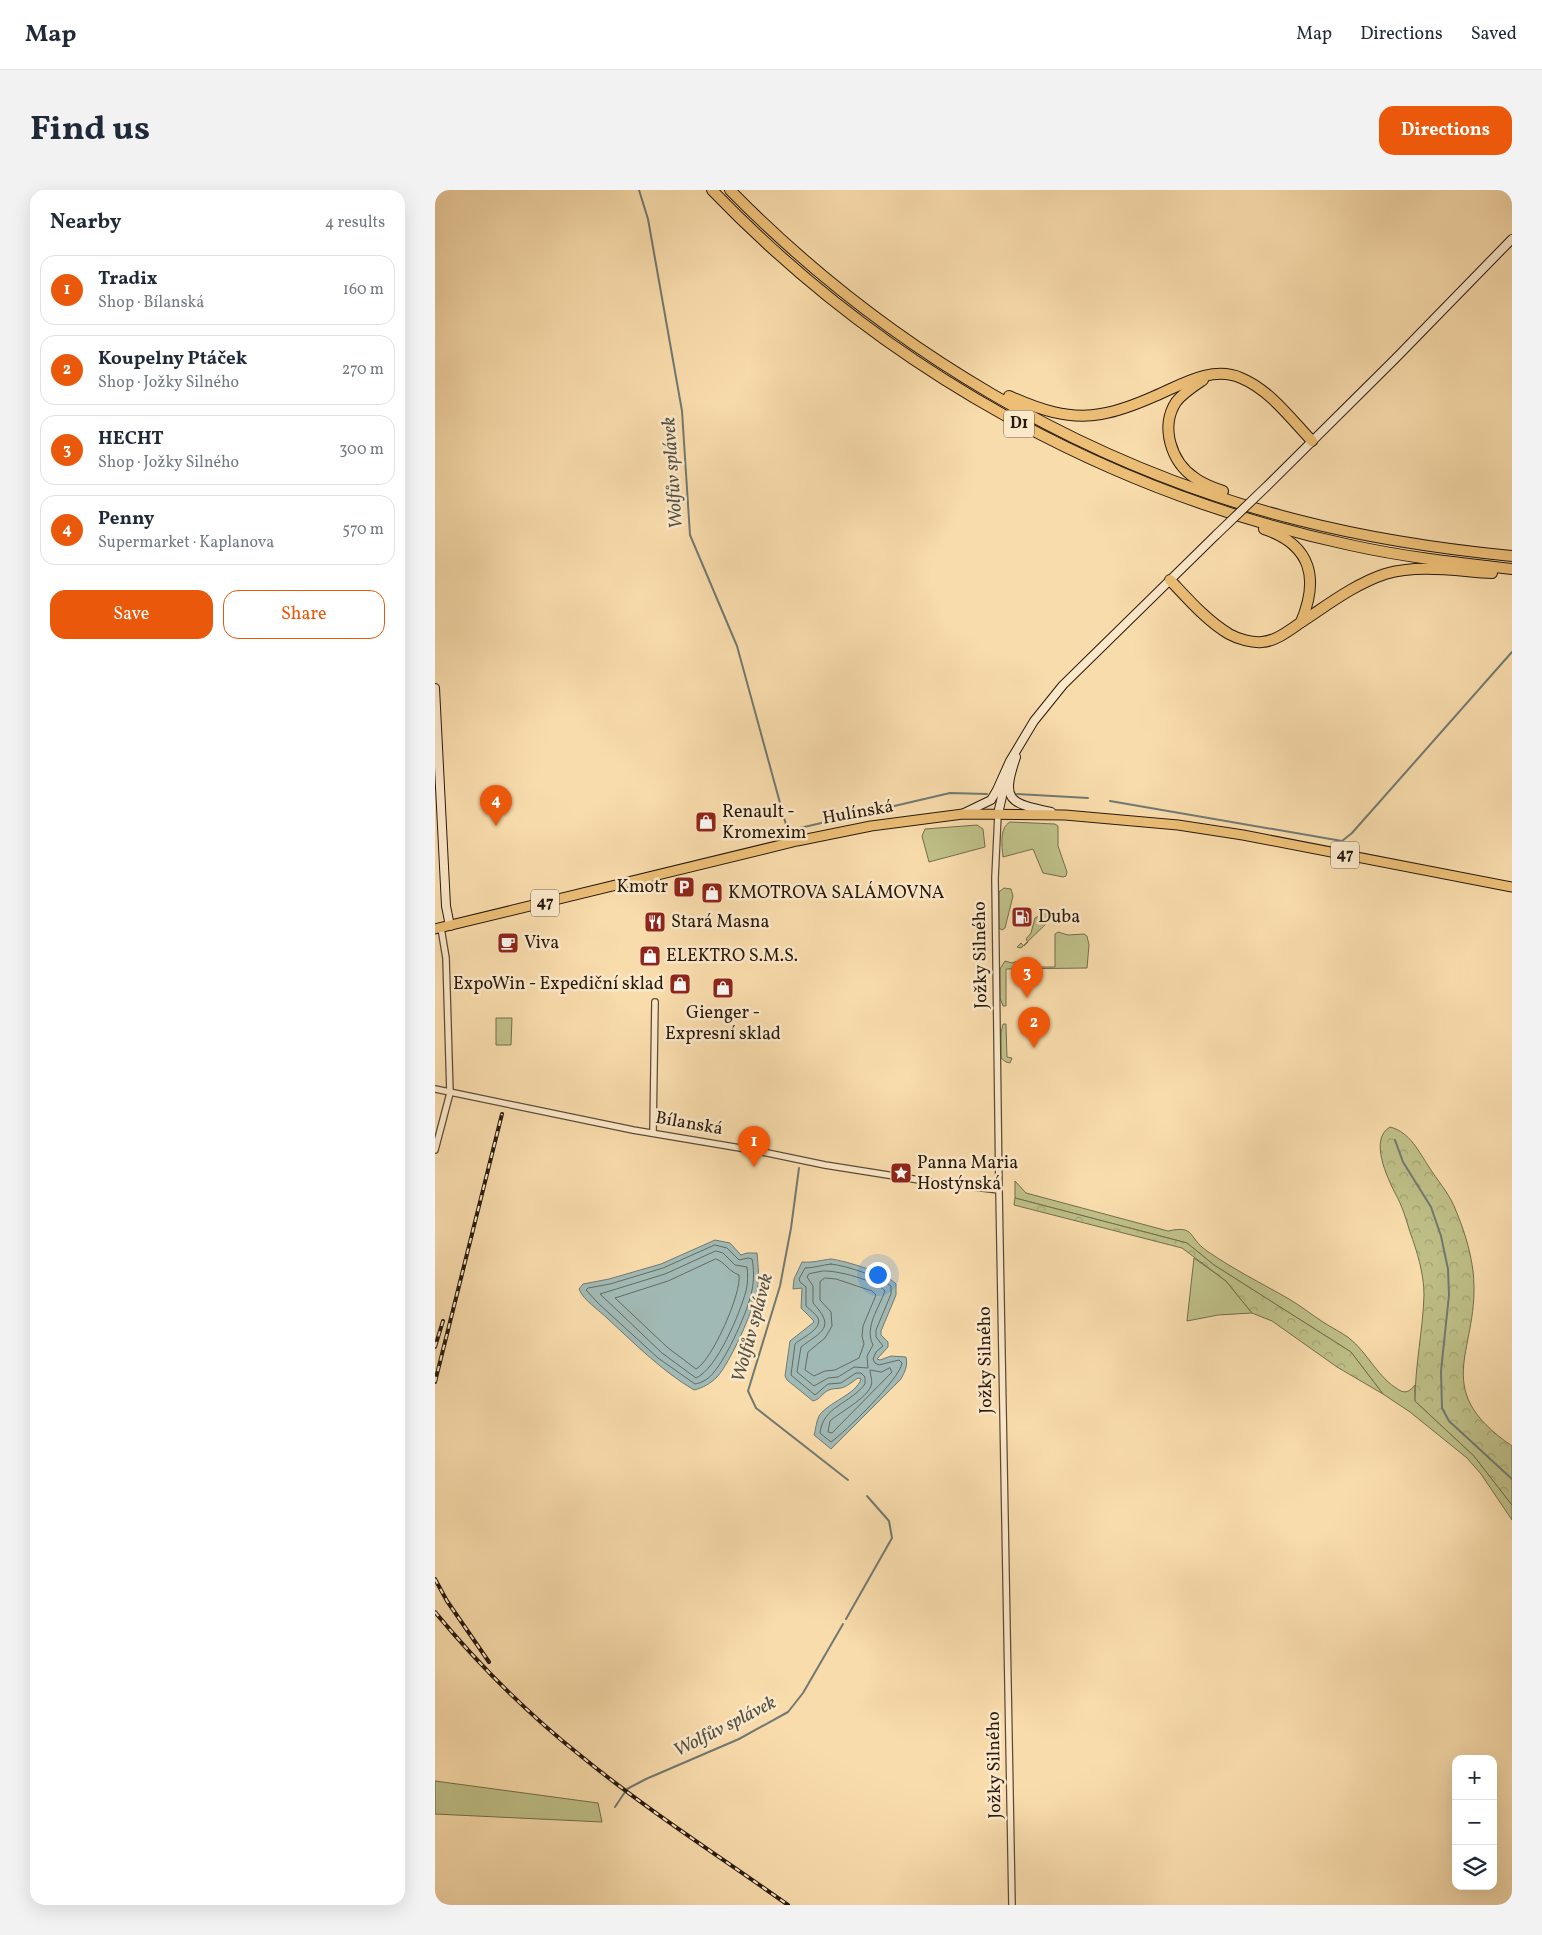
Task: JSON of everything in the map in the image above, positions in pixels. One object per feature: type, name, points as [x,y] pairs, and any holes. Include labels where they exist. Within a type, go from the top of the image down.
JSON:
[{"type":"highway","name":"D1","points":[[712,190],[754,232],[838,305],[950,384],[1026,428],[1131,477],[1217,509],[1295,532],[1407,556],[1512,569]]},
{"type":"highway","name":"D1","points":[[730,190],[757,218],[824,277],[900,335],[957,373],[1031,415],[1102,450],[1201,490],[1260,509],[1334,528],[1407,543],[1512,556]]},
{"type":"highway","points":[[957,373],[971,375],[1008,396],[1039,409],[1086,416],[1130,407],[1199,377],[1233,375],[1256,386],[1274,401],[1312,441]]},
{"type":"highway","name":"D1","points":[[1211,376],[1194,386],[1177,401],[1168,430],[1173,452],[1185,470],[1195,479],[1246,499],[1260,509]]},
{"type":"highway","name":"D1","points":[[1217,509],[1240,521],[1273,532],[1285,539],[1298,551],[1308,566],[1312,583],[1307,608],[1301,622]]},
{"type":"highway","points":[[1170,580],[1200,611],[1221,629],[1239,639],[1263,642],[1284,634],[1365,582],[1398,570],[1415,568],[1499,574],[1512,569]]},
{"type":"main road","name":"Hulínská","points":[[442,928],[797,841],[889,823],[963,814],[998,814]]},
{"type":"main road","name":"47","points":[[998,814],[1134,820],[1199,828],[1512,887]]},
{"type":"street","points":[[963,814],[991,800],[1006,768],[1046,705],[1063,685],[1312,441],[1466,288],[1512,239]]},
{"type":"street","points":[[435,688],[446,903],[442,928],[446,958],[449,1093],[435,1150]]},
{"type":"street","points":[[998,814],[1004,785],[1019,749]]},
{"type":"street","points":[[1019,749],[1009,777],[1008,788],[1014,801],[1022,806],[1065,816]]},
{"type":"street","name":"Jožky Silného","points":[[998,814],[995,878],[999,1190],[1012,1905]]},
{"type":"street","points":[[653,1133],[655,1002]]},
{"type":"street","name":"Bílanská","points":[[435,1089],[653,1133],[884,1175],[999,1190]]},
{"type":"green space","points":[[1010,822],[1055,824],[1058,826],[1058,846],[1067,872],[1066,876],[1043,873],[1033,849],[1003,857],[1004,828]]},
{"type":"green space","points":[[977,825],[983,829],[985,847],[929,862],[922,836],[925,829]]},
{"type":"green space","points":[[1004,888],[1011,889],[1013,896],[1005,928],[1002,930],[999,928],[999,892]]},
{"type":"green space","points":[[1047,912],[1051,919],[1028,942],[1026,939],[1031,933],[1035,918]]},
{"type":"green space","points":[[1058,932],[1068,935],[1084,934],[1087,936],[1089,945],[1087,968],[1006,969],[1006,1006],[1003,1006],[1000,998],[1000,969],[1005,961],[1012,963],[1018,961],[1022,967],[1055,967],[1055,934]]},
{"type":"green space","points":[[1021,943],[1024,946],[1021,948],[1017,947]]},
{"type":"green space","points":[[496,1018],[512,1018],[511,1045],[496,1045]]},
{"type":"green space","points":[[1003,1024],[1006,1024],[1007,1057],[1012,1058],[1010,1063],[1001,1058]]},
{"type":"green space","points":[[1390,1127],[1403,1133],[1418,1149],[1452,1201],[1463,1230],[1473,1271],[1474,1299],[1464,1366],[1464,1386],[1471,1405],[1486,1425],[1512,1446],[1512,1505],[1474,1456],[1415,1401],[1424,1287],[1415,1247],[1402,1207],[1388,1178],[1382,1159],[1381,1140],[1384,1133]]},
{"type":"green space","points":[[1015,1181],[1026,1193],[1168,1231],[1187,1231],[1201,1246],[1217,1258],[1289,1299],[1346,1336],[1356,1344],[1385,1379],[1399,1390],[1406,1392],[1415,1385],[1415,1401],[1474,1456],[1512,1505],[1512,1520],[1481,1474],[1467,1458],[1410,1412],[1383,1394],[1351,1352],[1214,1265],[1187,1243],[1015,1198]]},
{"type":"green space","points":[[1015,1198],[1187,1243],[1214,1265],[1351,1352],[1383,1394],[1337,1367],[1272,1321],[1252,1313],[1226,1281],[1182,1248],[1014,1205]]},
{"type":"green space","points":[[1194,1258],[1226,1281],[1252,1313],[1218,1315],[1187,1321]]},
{"type":"green space","points":[[435,1781],[598,1803],[602,1822],[435,1814]]},
{"type":"water","points":[[715,1240],[730,1243],[741,1255],[757,1253],[758,1287],[746,1324],[722,1370],[709,1383],[694,1390],[649,1357],[588,1301],[579,1289],[583,1284],[609,1279],[661,1264]]},
{"type":"water","points":[[831,1259],[875,1272],[896,1284],[896,1295],[881,1331],[881,1335],[888,1342],[888,1347],[877,1359],[880,1360],[891,1356],[906,1357],[907,1363],[901,1379],[831,1449],[814,1435],[818,1418],[823,1411],[854,1390],[861,1379],[858,1378],[848,1385],[829,1390],[813,1401],[787,1380],[785,1376],[790,1341],[814,1322],[801,1308],[802,1288],[793,1289],[794,1279],[802,1262]]},
{"type":"waterway","name":"Wolfův splávek","points":[[639,190],[648,219],[682,411],[690,535],[737,646],[788,832]]},
{"type":"waterway","points":[[1110,801],[1342,841],[1352,833],[1512,652]]},
{"type":"waterway","points":[[787,831],[950,793],[987,794]]},
{"type":"waterway","points":[[1017,794],[1088,798]]},
{"type":"waterway","points":[[1395,1140],[1403,1162],[1431,1207],[1441,1236],[1448,1269],[1449,1295],[1441,1371],[1442,1408],[1449,1421],[1512,1479]]},
{"type":"waterway","name":"Wolfův splávek","points":[[799,1168],[791,1228],[780,1286],[748,1391],[756,1408],[848,1480]]},
{"type":"waterway","name":"Wolfův splávek","points":[[846,1619],[892,1538],[889,1521],[867,1496]]},
{"type":"waterway","name":"Wolfův splávek","points":[[615,1807],[627,1789],[739,1739],[788,1712],[803,1693],[843,1624]]},
{"type":"railway","points":[[435,1382],[502,1114]]},
{"type":"railway","points":[[435,1347],[443,1321]]},
{"type":"railway","points":[[435,1579],[447,1601],[489,1662]]},
{"type":"railway","points":[[435,1612],[505,1688],[561,1740],[631,1795],[788,1905]]},
{"type":"place","name":"Renault - Kromexim","points":[[706,822]]},
{"type":"place","name":"Penny","points":[[496,826]]},
{"type":"place","name":"Kmotr","points":[[684,887]]},
{"type":"place","name":"KMOTROVA SALÁMOVNA","points":[[712,893]]},
{"type":"place","name":"Duba","points":[[1022,917]]},
{"type":"place","name":"Stará Masna","points":[[655,922]]},
{"type":"place","name":"Viva","points":[[508,943]]},
{"type":"place","name":"ELEKTRO S.M.S.","points":[[650,956]]},
{"type":"place","name":"ExpoWin - Expediční sklad","points":[[680,984]]},
{"type":"place","name":"Gienger - Expresní sklad","points":[[723,988]]},
{"type":"place","name":"HECHT","points":[[1027,998]]},
{"type":"place","name":"Koupelny Ptáček","points":[[1034,1048]]},
{"type":"place","name":"Tradix","points":[[754,1167]]},
{"type":"place","name":"Panna Maria Hostýnská","points":[[901,1173]]}]
